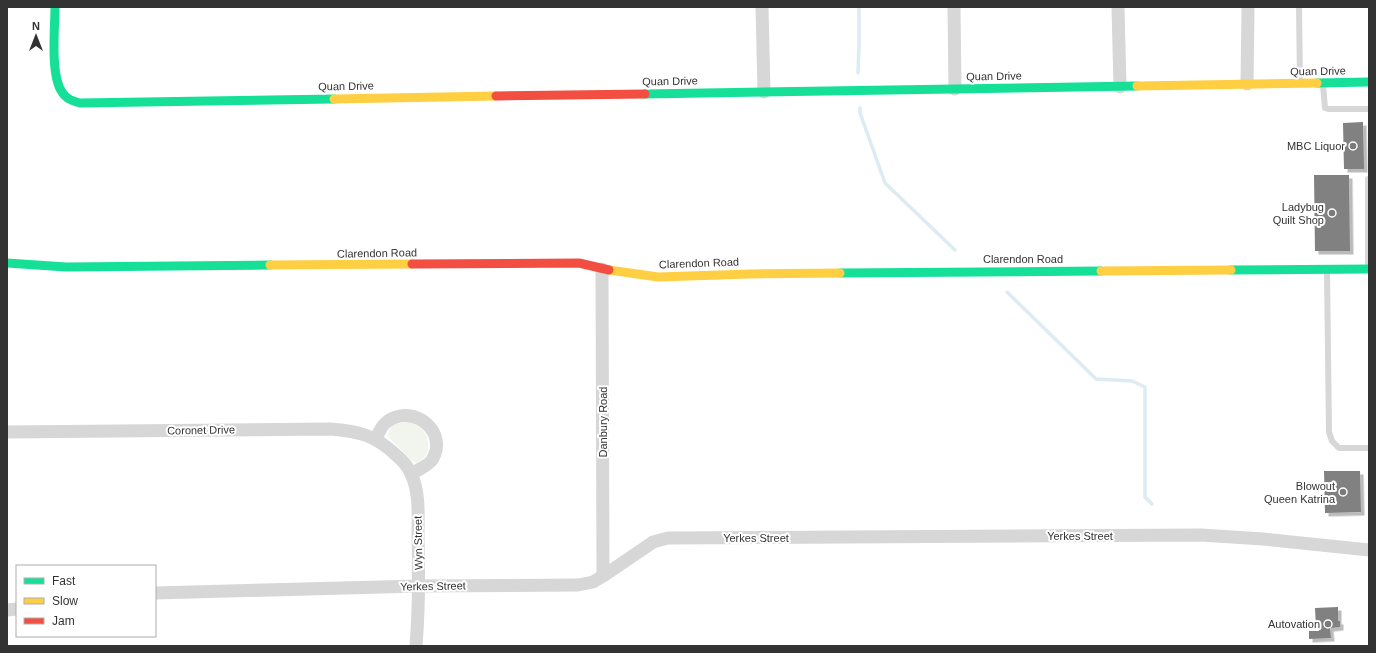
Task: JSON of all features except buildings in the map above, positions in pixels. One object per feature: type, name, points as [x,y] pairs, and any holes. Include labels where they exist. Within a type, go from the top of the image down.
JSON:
[{"type":"street","name":"Quan Drive","points":[[55,7],[55,74],[57,85],[62,93],[70,100],[80,103],[1369,82]]},
{"type":"street","points":[[762,7],[764,92]]},
{"type":"street","points":[[954,7],[955,88]]},
{"type":"street","points":[[1118,7],[1120,87]]},
{"type":"street","points":[[1247,84],[1248,7]]},
{"type":"street","name":"Clarendon Road","points":[[7,264],[74,267],[579,263],[602,269],[658,277],[758,274],[1368,269]]},
{"type":"street","name":"Danbury Road","points":[[602,269],[603,576]]},
{"type":"street","points":[[376,438],[386,421],[399,415],[414,416],[426,422],[435,436],[436,451],[431,462],[411,474]]},
{"type":"street","name":"Coronet Drive","points":[[7,432],[330,429],[350,430],[376,438],[391,450]]},
{"type":"street","name":"Wyn Street","points":[[391,450],[405,464],[411,474],[416,490],[418,511],[419,586],[416,646]]},
{"type":"street","name":"Yerkes Street","points":[[156,593],[419,586],[578,586],[593,582],[653,542],[668,538],[1201,535],[1263,539],[1369,550]]},
{"type":"lane","points":[[1299,7],[1300,84]]},
{"type":"lane","points":[[1323,83],[1325,108],[1369,109]]},
{"type":"lane","points":[[1368,179],[1368,269]]},
{"type":"lane","points":[[1327,269],[1329,432],[1332,441],[1339,448],[1369,448]]},
{"type":"shaded area","points":[[405,422],[414,423],[420,427],[427,437],[428,449],[426,455],[422,460],[416,463],[411,460],[388,436],[390,428],[396,424]]},
{"type":"waterway","points":[[858,73],[859,7]]},
{"type":"waterway","points":[[860,108],[860,113],[885,183],[955,250]]},
{"type":"waterway","points":[[1007,292],[1096,379],[1132,381],[1145,387],[1145,497],[1152,504]]},
{"type":"traffic: fast","points":[[55,7],[54,51],[58,84],[62,92],[68,98],[80,103],[334,99]]},
{"type":"traffic: fast","points":[[1317,83],[1369,82]]},
{"type":"traffic: fast","points":[[645,94],[1137,86]]},
{"type":"traffic: fast","points":[[7,263],[66,267],[270,265]]},
{"type":"traffic: fast","points":[[1231,270],[1369,269]]},
{"type":"traffic: fast","points":[[840,273],[1101,271]]},
{"type":"traffic: slow","points":[[1137,86],[1317,83]]},
{"type":"traffic: slow","points":[[334,99],[496,96]]},
{"type":"traffic: slow","points":[[270,265],[412,264]]},
{"type":"traffic: slow","points":[[609,270],[658,277],[840,273]]},
{"type":"traffic: slow","points":[[1101,271],[1231,270]]},
{"type":"traffic: jam","points":[[496,96],[645,94]]},
{"type":"traffic: jam","points":[[412,264],[579,263],[609,270]]},
{"type":"place","name":"MBC Liquor","points":[[1353,146]]},
{"type":"place","name":"Ladybug Quilt Shop","points":[[1332,213]]},
{"type":"place","name":"Blowout Queen Katrina","points":[[1343,492]]},
{"type":"place","name":"Autovation","points":[[1328,624]]}]
